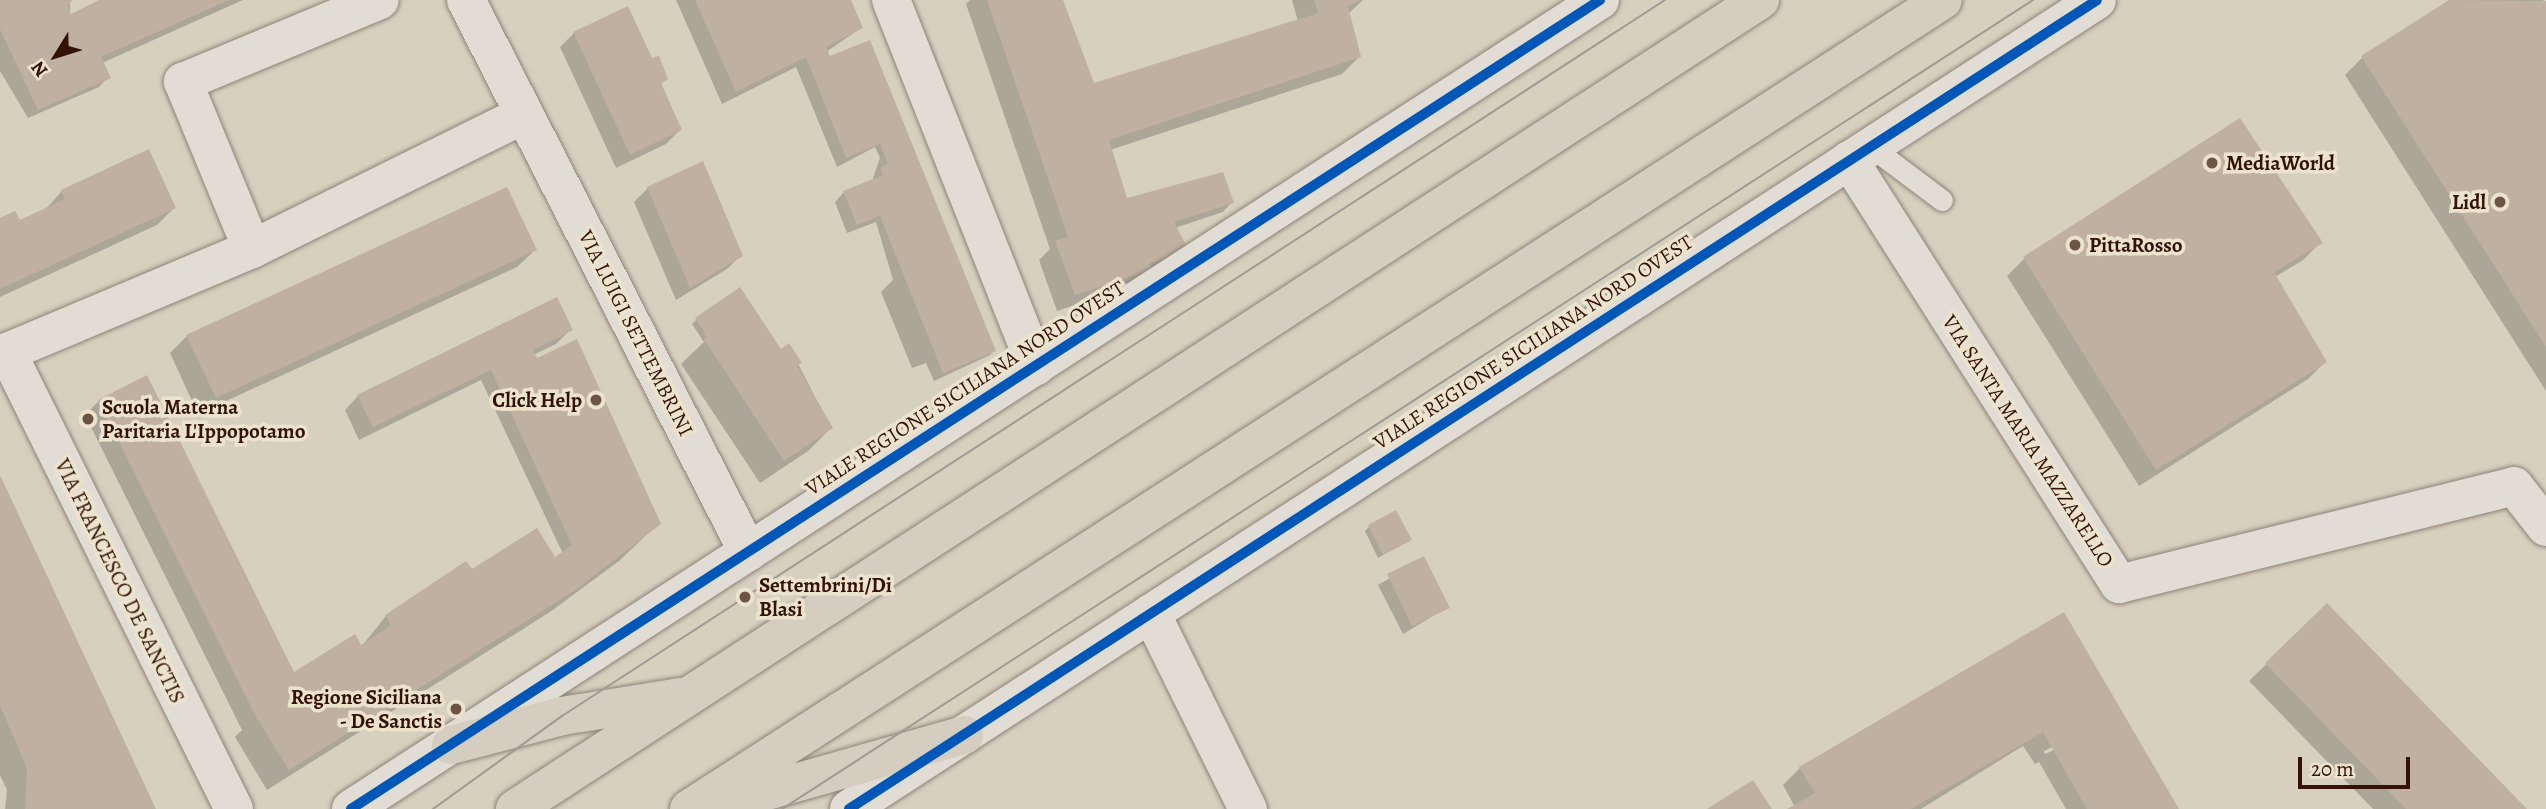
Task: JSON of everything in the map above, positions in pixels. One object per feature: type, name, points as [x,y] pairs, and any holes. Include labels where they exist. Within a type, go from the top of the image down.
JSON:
[{"type":"main road","points":[[515,809],[696,695],[1760,0]]},
{"type":"main road","points":[[689,809],[1943,0]]},
{"type":"main road","points":[[451,745],[562,716],[696,695]]},
{"type":"main road","points":[[705,809],[964,735]]},
{"type":"street","points":[[252,249],[183,82],[380,0]]},
{"type":"street","name":"VIA LUIGI SETTEMBRINI","points":[[466,0],[748,552]]},
{"type":"street","points":[[891,0],[1036,366]]},
{"type":"street","name":"VIALE REGIONE SICILIANA NORD OVEST","points":[[351,809],[1600,0]]},
{"type":"street","name":"VIALE REGIONE SICILIANA NORD OVEST","points":[[849,809],[2097,0]]},
{"type":"street","points":[[3,354],[252,249],[523,115]]},
{"type":"street","name":"VIA SANTA MARIA MAZZARELLO","points":[[1859,153],[2119,584],[2514,486],[2546,527]]},
{"type":"street","name":"VIA FRANCESCO DE SANCTIS","points":[[3,354],[234,809]]},
{"type":"street","points":[[1151,613],[1248,809]]},
{"type":"lane","points":[[1859,153],[1942,200]]},
{"type":"building","points":[[0,0],[72,0],[68,6],[71,14],[99,0],[229,0],[101,57],[111,78],[38,110],[0,29]]},
{"type":"building","points":[[695,0],[851,0],[863,28],[826,47],[830,56],[870,40],[996,351],[943,373],[880,216],[857,225],[843,191],[883,175],[880,168],[888,164],[880,144],[846,158],[806,57],[736,92]]},
{"type":"building","points":[[987,0],[1063,0],[1094,83],[1318,13],[1314,0],[1361,0],[1348,6],[1361,57],[1109,140],[1127,198],[1223,172],[1234,203],[1174,222],[1186,245],[1178,255],[1150,263],[1153,269],[1075,295],[1055,241],[1068,237]]},
{"type":"building","name":"Lidl","points":[[2449,0],[2546,1],[2546,347],[2361,56]]},
{"type":"building","points":[[628,6],[652,58],[659,56],[668,79],[661,83],[682,130],[630,155],[573,32]]},
{"type":"building","points":[[2240,118],[2323,243],[2274,272],[2327,362],[2156,470],[2023,257]]},
{"type":"building","points":[[149,149],[176,208],[0,289],[0,218],[15,211],[20,220],[65,199],[61,190]]},
{"type":"building","points":[[703,161],[743,256],[690,288],[647,187]]},
{"type":"building","points":[[507,187],[537,250],[216,398],[186,335]]},
{"type":"building","points":[[740,287],[781,349],[789,343],[802,363],[797,366],[833,428],[784,461],[704,339],[707,337],[695,318]]},
{"type":"building","points":[[557,297],[573,330],[533,350],[537,358],[577,339],[661,524],[574,591],[289,770],[255,715],[98,400],[147,375],[294,672],[355,634],[361,645],[391,625],[385,615],[466,561],[472,569],[537,528],[555,557],[572,545],[491,370],[373,427],[357,395]]},
{"type":"building","points":[[0,475],[156,809],[25,809],[27,768],[0,705]]},
{"type":"building","points":[[1396,510],[1412,540],[1383,555],[1368,525]]},
{"type":"building","points":[[1424,556],[1450,608],[1412,626],[1387,574]]},
{"type":"building","points":[[2327,603],[2527,809],[2406,809],[2265,663]]},
{"type":"building","points":[[2064,612],[2179,809],[2087,809],[2043,732],[1911,809],[1787,809],[1815,793],[1799,767]]},
{"type":"building","points":[[1753,780],[1772,809],[1707,809]]},
{"type":"tram line","points":[[433,809],[562,716],[1665,0]]},
{"type":"tram line","points":[[782,809],[2033,0]]},
{"type":"cycle path","points":[[351,809],[1600,0]]},
{"type":"cycle path","points":[[849,809],[2097,0]]},
{"type":"place","name":"MediaWorld","points":[[2212,163]]},
{"type":"place","name":"Lidl","points":[[2500,202]]},
{"type":"place","name":"PittaRosso","points":[[2075,245]]},
{"type":"place","name":"Click Help","points":[[596,400]]},
{"type":"place","name":"Scuola Materna Paritaria L'Ippopotamo","points":[[88,419]]},
{"type":"place","name":"Settembrini/Di Blasi","points":[[745,597]]},
{"type":"place","name":"Regione Siciliana - De Sanctis","points":[[456,709]]}]
